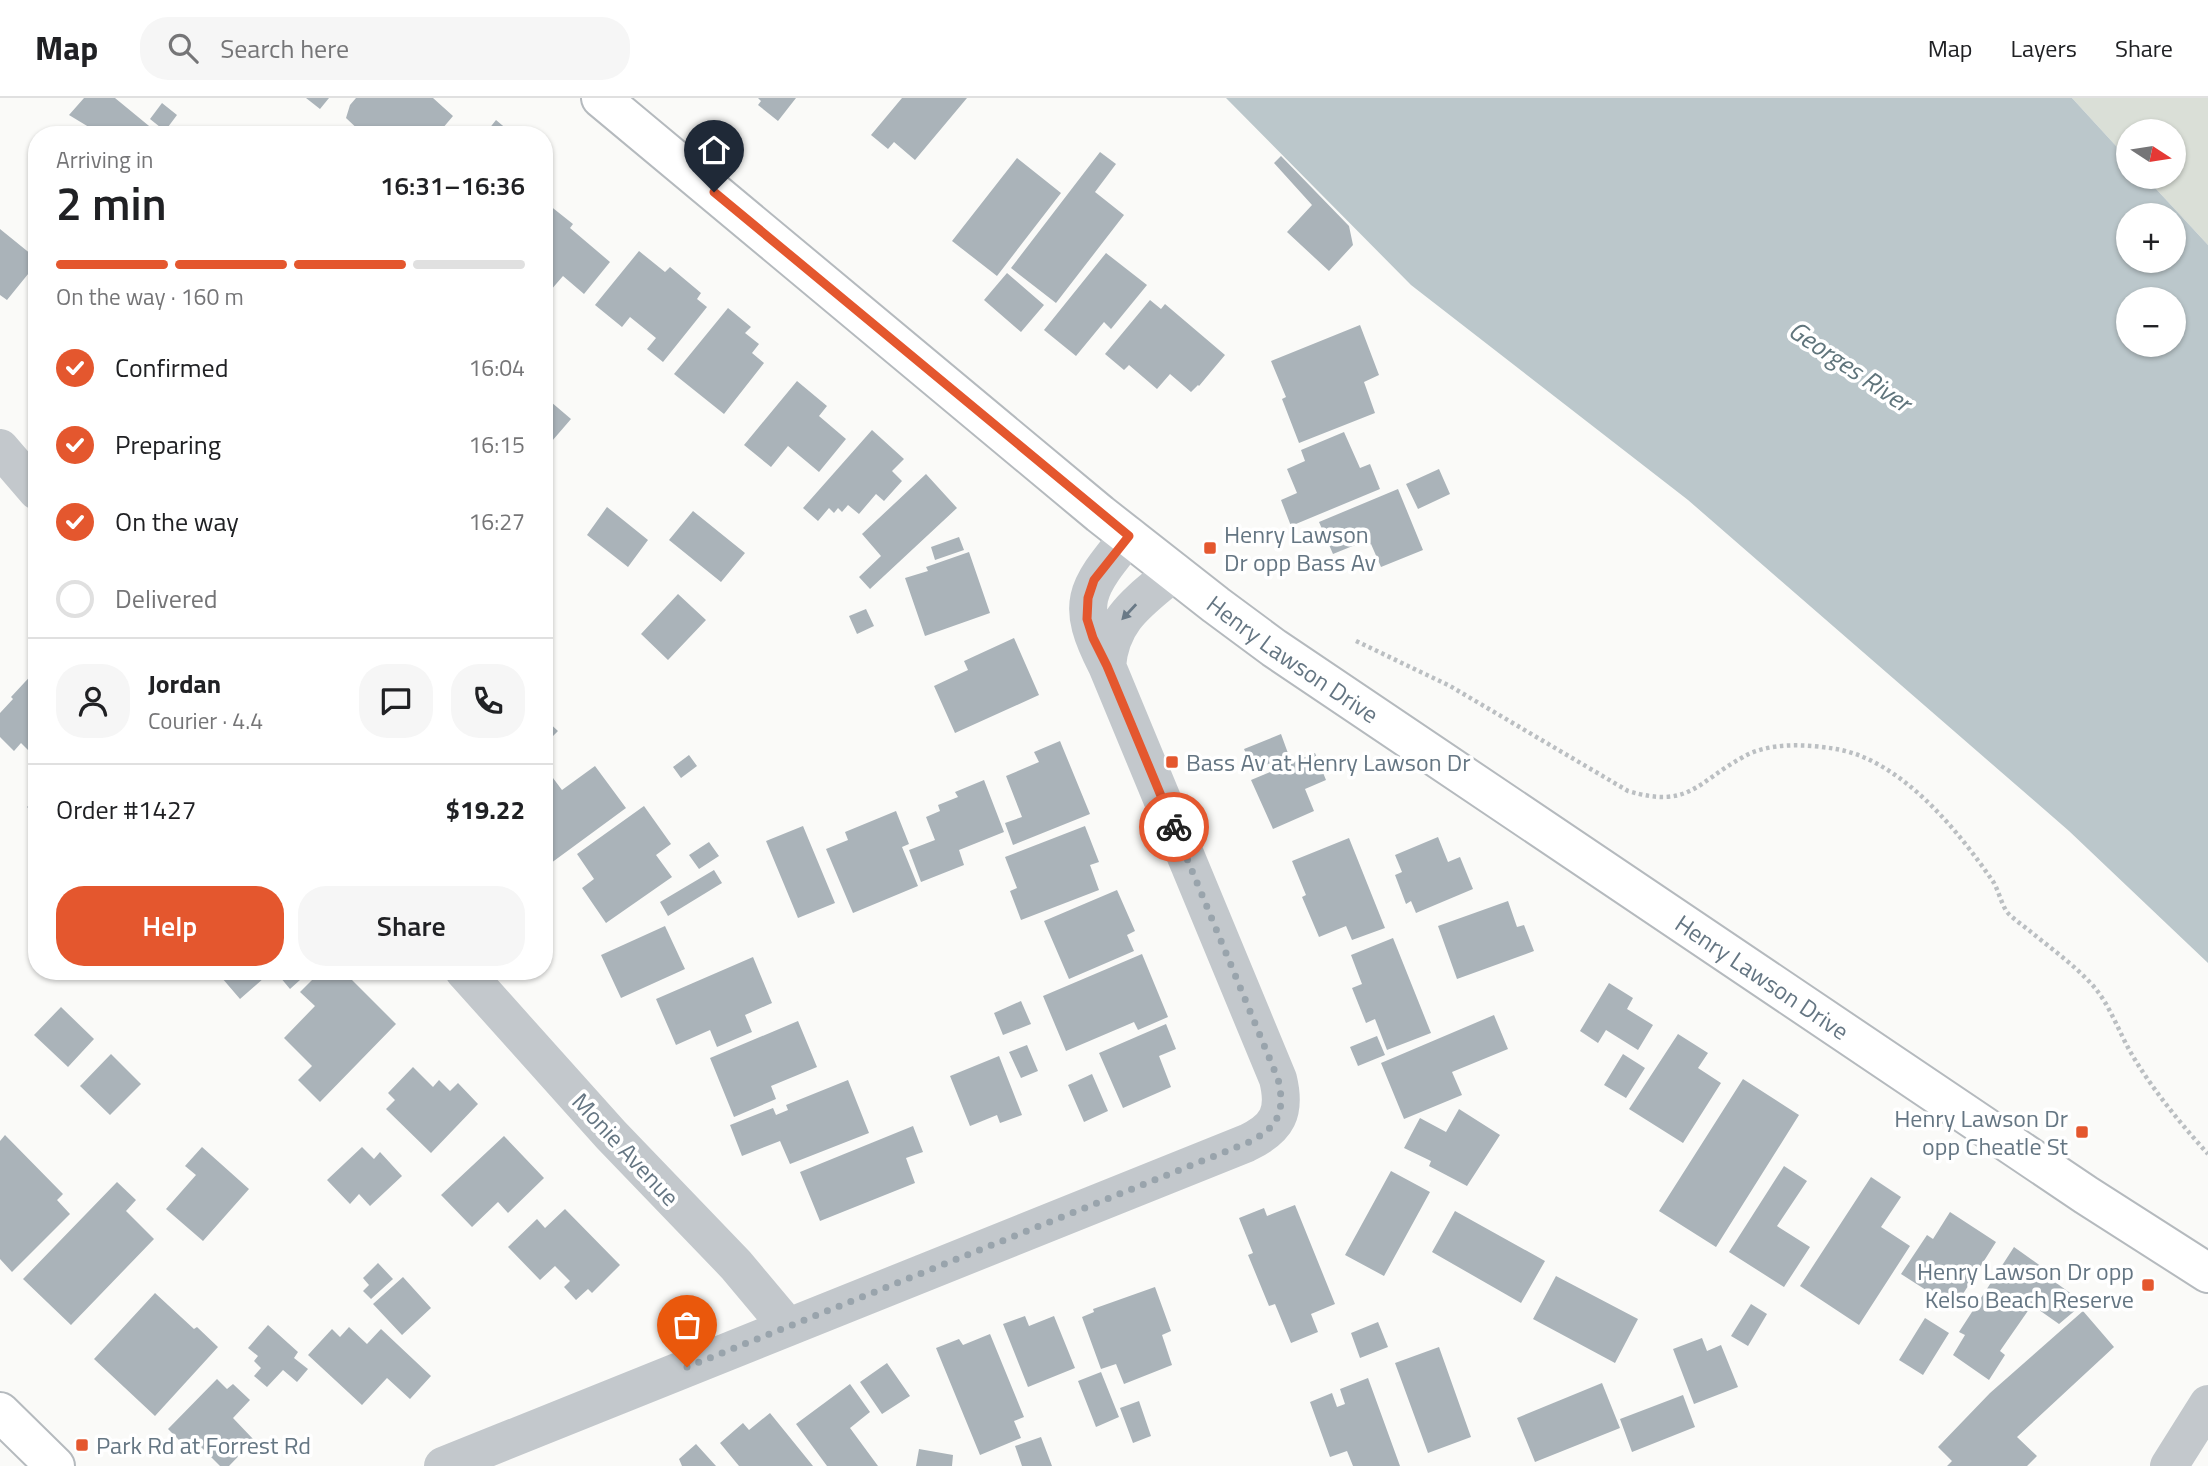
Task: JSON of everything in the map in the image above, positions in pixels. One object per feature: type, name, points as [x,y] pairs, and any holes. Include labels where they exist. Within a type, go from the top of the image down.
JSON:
[{"type":"main road","name":"Henry Lawson Drive","points":[[601,98],[1129,536],[1274,648],[2075,1187],[2208,1273]]},
{"type":"main road","points":[[0,1412],[55,1466]]},
{"type":"street","points":[[0,448],[28,481]]},
{"type":"street","points":[[443,1466],[1247,1143],[1263,1135],[1274,1124],[1280,1113],[1282,1097],[1278,1079],[1087,619],[1088,598],[1094,580],[1129,536]]},
{"type":"street","points":[[1107,666],[1109,647],[1122,620],[1174,572]]},
{"type":"street","name":"Monie Avenue","points":[[472,980],[611,1135],[736,1265],[788,1327]]},
{"type":"street","points":[[2169,1466],[2208,1404]]},
{"type":"path","points":[[1356,640],[1450,686],[1628,791],[1651,798],[1675,796],[1699,788],[1745,755],[1785,745],[1837,749],[1864,758],[1900,776],[1922,796],[1961,841],[1995,885],[2008,912],[2078,971],[2096,990],[2148,1080],[2208,1154]]},
{"type":"shaded area","points":[[2072,98],[2208,98],[2208,245],[2186,221],[2186,203],[2169,203],[2156,189],[2186,189],[2186,119],[2116,119],[2116,146]]},
{"type":"water","name":"Georges River","points":[[1226,98],[2072,98],[2116,146],[2116,189],[2156,189],[2169,203],[2116,203],[2116,273],[2186,273],[2186,221],[2208,245],[2208,963],[2069,831],[1688,500],[1411,285]]},
{"type":"building","points":[[84,98],[115,98],[149,126],[87,126],[69,115]]},
{"type":"building","points":[[306,98],[329,98],[320,109]]},
{"type":"building","points":[[356,98],[433,98],[453,116],[445,126],[354,126],[346,118],[350,105]]},
{"type":"building","points":[[758,98],[796,98],[778,121],[758,105],[761,101]]},
{"type":"building","points":[[902,98],[967,98],[915,160],[894,142],[888,149],[871,135]]},
{"type":"building","points":[[162,103],[177,115],[169,126],[159,126],[150,119]]},
{"type":"building","points":[[496,120],[503,126],[491,126]]},
{"type":"building","points":[[1100,152],[1116,164],[1095,192],[1124,215],[1056,303],[1011,268]]},
{"type":"building","points":[[1281,156],[1349,226],[1353,245],[1329,271],[1287,232],[1312,205],[1274,163]]},
{"type":"building","points":[[1017,158],[1061,193],[997,276],[952,241]]},
{"type":"building","points":[[553,208],[573,224],[570,228],[610,262],[584,294],[563,276],[553,288]]},
{"type":"building","points":[[0,229],[28,252],[28,274],[7,300],[0,295]]},
{"type":"building","points":[[639,251],[665,272],[670,267],[701,293],[697,299],[707,307],[663,362],[647,349],[656,338],[630,317],[622,327],[595,305]]},
{"type":"building","points":[[1106,253],[1147,285],[1111,329],[1104,322],[1076,356],[1044,330]]},
{"type":"building","points":[[1007,273],[1044,305],[1021,332],[984,300]]},
{"type":"building","points":[[1150,300],[1161,309],[1165,304],[1225,355],[1191,392],[1170,374],[1157,389],[1129,365],[1124,370],[1105,354]]},
{"type":"building","points":[[728,308],[751,327],[745,333],[759,344],[752,353],[764,363],[724,414],[674,374]]},
{"type":"building","points":[[1360,325],[1379,375],[1364,382],[1375,413],[1299,443],[1282,399],[1286,397],[1271,361]]},
{"type":"building","points":[[797,381],[827,406],[819,416],[846,439],[819,472],[788,446],[771,467],[744,445]]},
{"type":"building","points":[[553,404],[571,419],[553,440]]},
{"type":"building","points":[[872,430],[904,459],[892,471],[902,481],[884,501],[876,494],[859,514],[848,505],[842,512],[838,508],[834,513],[829,508],[818,521],[803,508]]},
{"type":"building","points":[[1344,432],[1360,468],[1370,464],[1380,489],[1291,526],[1281,500],[1297,493],[1287,469],[1305,461],[1301,450]]},
{"type":"building","points":[[1439,469],[1450,494],[1418,509],[1406,484]]},
{"type":"building","points":[[926,474],[957,508],[870,589],[859,577],[881,556],[862,534]]},
{"type":"building","points":[[1398,489],[1423,550],[1381,567],[1371,544],[1367,546],[1365,541],[1333,554],[1319,522]]},
{"type":"building","points":[[607,507],[648,540],[628,567],[587,535]]},
{"type":"building","points":[[693,511],[745,553],[721,582],[669,540]]},
{"type":"building","points":[[959,537],[964,550],[935,560],[931,547]]},
{"type":"building","points":[[969,552],[990,613],[925,636],[905,578],[928,571],[926,567]]},
{"type":"building","points":[[678,594],[706,620],[668,660],[641,634]]},
{"type":"building","points":[[866,609],[874,626],[857,634],[849,616]]},
{"type":"building","points":[[1014,638],[1039,695],[955,733],[934,686],[968,670],[964,661]]},
{"type":"building","points":[[28,679],[28,750],[21,743],[14,751],[0,737],[0,713],[13,699],[11,697]]},
{"type":"building","points":[[1281,734],[1289,756],[1253,770],[1244,749]]},
{"type":"building","points":[[1060,741],[1090,814],[1013,845],[1005,823],[1022,817],[1006,776],[1039,762],[1034,752]]},
{"type":"building","points":[[1315,753],[1326,780],[1305,789],[1314,811],[1273,829],[1251,780]]},
{"type":"building","points":[[689,755],[697,766],[681,778],[673,767]]},
{"type":"building","points":[[595,766],[626,808],[553,862],[553,778],[562,790]]},
{"type":"building","points":[[984,780],[1004,832],[959,850],[964,865],[921,882],[909,850],[935,840],[926,817],[940,811],[938,805],[958,797],[955,792]]},
{"type":"building","points":[[644,806],[671,844],[656,855],[672,877],[606,923],[582,888],[594,879],[577,854]]},
{"type":"building","points":[[896,811],[909,844],[902,847],[918,886],[853,913],[826,849],[848,840],[845,832]]},
{"type":"building","points":[[803,826],[835,903],[798,918],[766,841]]},
{"type":"building","points":[[1085,826],[1099,862],[1090,865],[1099,890],[1021,920],[1010,891],[1017,888],[1005,857]]},
{"type":"building","points":[[1438,837],[1448,862],[1460,857],[1473,889],[1416,913],[1411,901],[1406,904],[1395,875],[1402,872],[1395,855]]},
{"type":"building","points":[[1349,838],[1385,928],[1352,940],[1346,926],[1319,937],[1302,897],[1306,895],[1292,861]]},
{"type":"building","points":[[709,842],[719,856],[699,869],[689,855]]},
{"type":"building","points":[[714,870],[722,883],[668,916],[660,902]]},
{"type":"building","points":[[1117,890],[1135,931],[1127,935],[1134,951],[1069,979],[1044,921]]},
{"type":"building","points":[[1508,901],[1517,927],[1524,925],[1534,951],[1457,979],[1438,926]]},
{"type":"building","points":[[665,926],[685,969],[621,998],[601,955]]},
{"type":"building","points":[[1393,938],[1431,1033],[1387,1050],[1375,1019],[1366,1023],[1352,988],[1362,984],[1351,955]]},
{"type":"building","points":[[1142,954],[1168,1017],[1138,1030],[1134,1022],[1066,1051],[1043,996]]},
{"type":"building","points":[[753,957],[772,1003],[745,1015],[752,1032],[717,1047],[710,1030],[676,1045],[656,999]]},
{"type":"building","points":[[224,980],[262,980],[240,999]]},
{"type":"building","points":[[282,980],[300,980],[290,989]]},
{"type":"building","points":[[312,980],[352,980],[396,1024],[320,1102],[298,1080],[312,1066],[284,1038],[315,1006],[300,992]]},
{"type":"building","points":[[1609,983],[1633,998],[1627,1009],[1653,1025],[1638,1050],[1606,1030],[1598,1043],[1580,1031]]},
{"type":"building","points":[[1021,1001],[1031,1024],[1003,1035],[994,1013]]},
{"type":"building","points":[[61,1007],[94,1039],[68,1067],[34,1035]]},
{"type":"building","points":[[1494,1015],[1508,1049],[1452,1072],[1462,1095],[1404,1119],[1381,1063]]},
{"type":"building","points":[[798,1021],[817,1067],[771,1086],[776,1099],[734,1117],[710,1058]]},
{"type":"building","points":[[1166,1024],[1176,1049],[1159,1056],[1171,1087],[1123,1108],[1099,1053]]},
{"type":"building","points":[[1678,1034],[1708,1053],[1698,1068],[1721,1083],[1683,1143],[1629,1109]]},
{"type":"building","points":[[1377,1036],[1385,1055],[1358,1066],[1350,1047]]},
{"type":"building","points":[[1027,1045],[1038,1071],[1021,1078],[1009,1052]]},
{"type":"building","points":[[111,1054],[141,1084],[110,1115],[80,1086]]},
{"type":"building","points":[[1623,1054],[1645,1068],[1626,1098],[1604,1085]]},
{"type":"building","points":[[999,1056],[1022,1115],[1000,1123],[997,1115],[970,1126],[950,1076]]},
{"type":"building","points":[[413,1067],[433,1087],[439,1080],[450,1091],[458,1083],[478,1104],[431,1153],[386,1109],[395,1100],[388,1093]]},
{"type":"building","points":[[1092,1074],[1108,1111],[1084,1122],[1068,1085]]},
{"type":"building","points":[[1743,1079],[1799,1115],[1716,1247],[1659,1211]]},
{"type":"building","points":[[848,1080],[869,1133],[790,1164],[780,1141],[742,1156],[730,1125],[773,1108],[776,1115],[788,1110],[786,1105]]},
{"type":"building","points":[[1459,1109],[1500,1135],[1467,1186],[1429,1166],[1431,1161],[1404,1148],[1420,1118],[1446,1132]]},
{"type":"building","points":[[913,1126],[923,1152],[906,1158],[915,1183],[820,1221],[800,1172]]},
{"type":"building","points":[[5,1135],[63,1194],[57,1200],[70,1214],[12,1272],[0,1259],[0,1141]]},
{"type":"building","points":[[504,1136],[544,1178],[508,1213],[498,1202],[472,1227],[441,1195]]},
{"type":"building","points":[[202,1147],[249,1189],[203,1241],[166,1209],[196,1175],[185,1166]]},
{"type":"building","points":[[362,1147],[374,1159],[380,1152],[402,1176],[370,1206],[359,1194],[350,1204],[327,1180]]},
{"type":"building","points":[[1784,1166],[1807,1181],[1777,1226],[1810,1247],[1784,1287],[1729,1252]]},
{"type":"building","points":[[1391,1171],[1430,1192],[1384,1276],[1345,1255]]},
{"type":"building","points":[[1871,1177],[1901,1197],[1881,1227],[1910,1246],[1859,1325],[1800,1286]]},
{"type":"building","points":[[117,1182],[136,1200],[126,1211],[154,1239],[71,1325],[23,1279]]},
{"type":"building","points":[[1295,1205],[1335,1304],[1311,1314],[1318,1332],[1291,1343],[1275,1304],[1269,1306],[1248,1255],[1253,1253],[1239,1218],[1264,1208],[1267,1216]]},
{"type":"building","points":[[565,1209],[620,1265],[592,1293],[588,1289],[576,1300],[564,1287],[570,1281],[555,1266],[540,1280],[508,1247],[537,1219],[545,1228]]},
{"type":"building","points":[[1455,1211],[1545,1261],[1521,1303],[1432,1252]]},
{"type":"building","points":[[1950,1212],[1996,1242],[1954,1308],[1901,1274],[1927,1235],[1933,1239]]},
{"type":"building","points":[[2014,1247],[2049,1272],[2048,1277],[2084,1303],[2059,1324],[2032,1305],[2000,1351],[2005,1355],[1989,1380],[1953,1355],[1965,1335],[1959,1332]]},
{"type":"building","points":[[378,1263],[393,1279],[371,1299],[363,1291],[369,1285],[363,1278]]},
{"type":"building","points":[[1556,1276],[1638,1319],[1615,1363],[1533,1319]]},
{"type":"building","points":[[403,1277],[431,1308],[402,1335],[373,1304]]},
{"type":"building","points":[[1155,1287],[1171,1331],[1162,1335],[1172,1365],[1124,1384],[1116,1364],[1101,1369],[1082,1317],[1094,1312],[1093,1309]]},
{"type":"building","points":[[155,1293],[218,1347],[155,1416],[94,1359]]},
{"type":"building","points":[[1751,1304],[1767,1314],[1748,1346],[1731,1336]]},
{"type":"building","points":[[2083,1311],[2114,1347],[2017,1437],[2037,1456],[2027,1466],[1947,1466],[1952,1461],[1938,1447],[1990,1393]]},
{"type":"building","points":[[1025,1316],[1029,1326],[1054,1316],[1075,1368],[1028,1387],[1003,1324]]},
{"type":"building","points":[[1925,1318],[1949,1333],[1923,1375],[1899,1360]]},
{"type":"building","points":[[1378,1322],[1388,1347],[1360,1358],[1351,1333]]},
{"type":"building","points":[[268,1325],[298,1352],[294,1358],[308,1369],[297,1382],[283,1370],[267,1387],[254,1376],[261,1368],[254,1361],[258,1356],[248,1348]]},
{"type":"building","points":[[349,1327],[367,1344],[381,1329],[431,1376],[410,1399],[387,1378],[362,1405],[308,1355],[332,1329],[340,1337]]},
{"type":"building","points":[[990,1334],[1024,1417],[1014,1421],[1021,1438],[980,1455],[936,1348],[959,1339],[963,1345]]},
{"type":"building","points":[[1702,1338],[1707,1351],[1721,1345],[1738,1387],[1694,1404],[1673,1349]]},
{"type":"building","points":[[1439,1347],[1471,1437],[1428,1453],[1395,1363]]},
{"type":"building","points":[[887,1363],[910,1396],[882,1414],[860,1382]]},
{"type":"building","points":[[1101,1372],[1119,1417],[1096,1427],[1078,1381]]},
{"type":"building","points":[[1368,1378],[1400,1466],[1353,1466],[1347,1451],[1330,1457],[1310,1402],[1332,1393],[1337,1407],[1345,1404],[1340,1389]]},
{"type":"building","points":[[217,1379],[227,1389],[233,1384],[250,1400],[233,1418],[254,1440],[229,1466],[220,1466],[197,1443],[190,1451],[168,1429]]},
{"type":"building","points":[[1602,1383],[1620,1428],[1535,1462],[1517,1418]]},
{"type":"building","points":[[850,1384],[870,1412],[850,1428],[878,1466],[827,1466],[796,1424]]},
{"type":"building","points":[[1683,1395],[1695,1427],[1632,1452],[1620,1419]]},
{"type":"building","points":[[1139,1401],[1151,1436],[1133,1443],[1120,1408]]},
{"type":"building","points":[[770,1413],[813,1466],[739,1466],[720,1443],[743,1423],[749,1430]]},
{"type":"building","points":[[1041,1437],[1052,1466],[1022,1466],[1015,1446]]},
{"type":"building","points":[[696,1444],[716,1466],[682,1466],[679,1459]]},
{"type":"building","points":[[919,1449],[953,1455],[952,1466],[916,1466]]},
{"type":"way so far","points":[[687,1367],[1247,1143],[1263,1135],[1274,1124],[1280,1113],[1282,1097],[1278,1079],[1174,827]]},
{"type":"place","name":"Henry Lawson Dr opp Bass Av","points":[[1210,548]]},
{"type":"place","name":"Bass Av at Henry Lawson Dr","points":[[1172,762]]},
{"type":"place","name":"Henry Lawson Dr opp Cheatle St","points":[[2082,1132]]},
{"type":"place","name":"Henry Lawson Dr opp Kelso Beach Reserve","points":[[2148,1285]]},
{"type":"place","name":"Park Rd at Forrest Rd","points":[[82,1445]]},
{"type":"route","points":[[714,192],[1129,536],[1094,580],[1088,598],[1087,619],[1174,827]]}]
